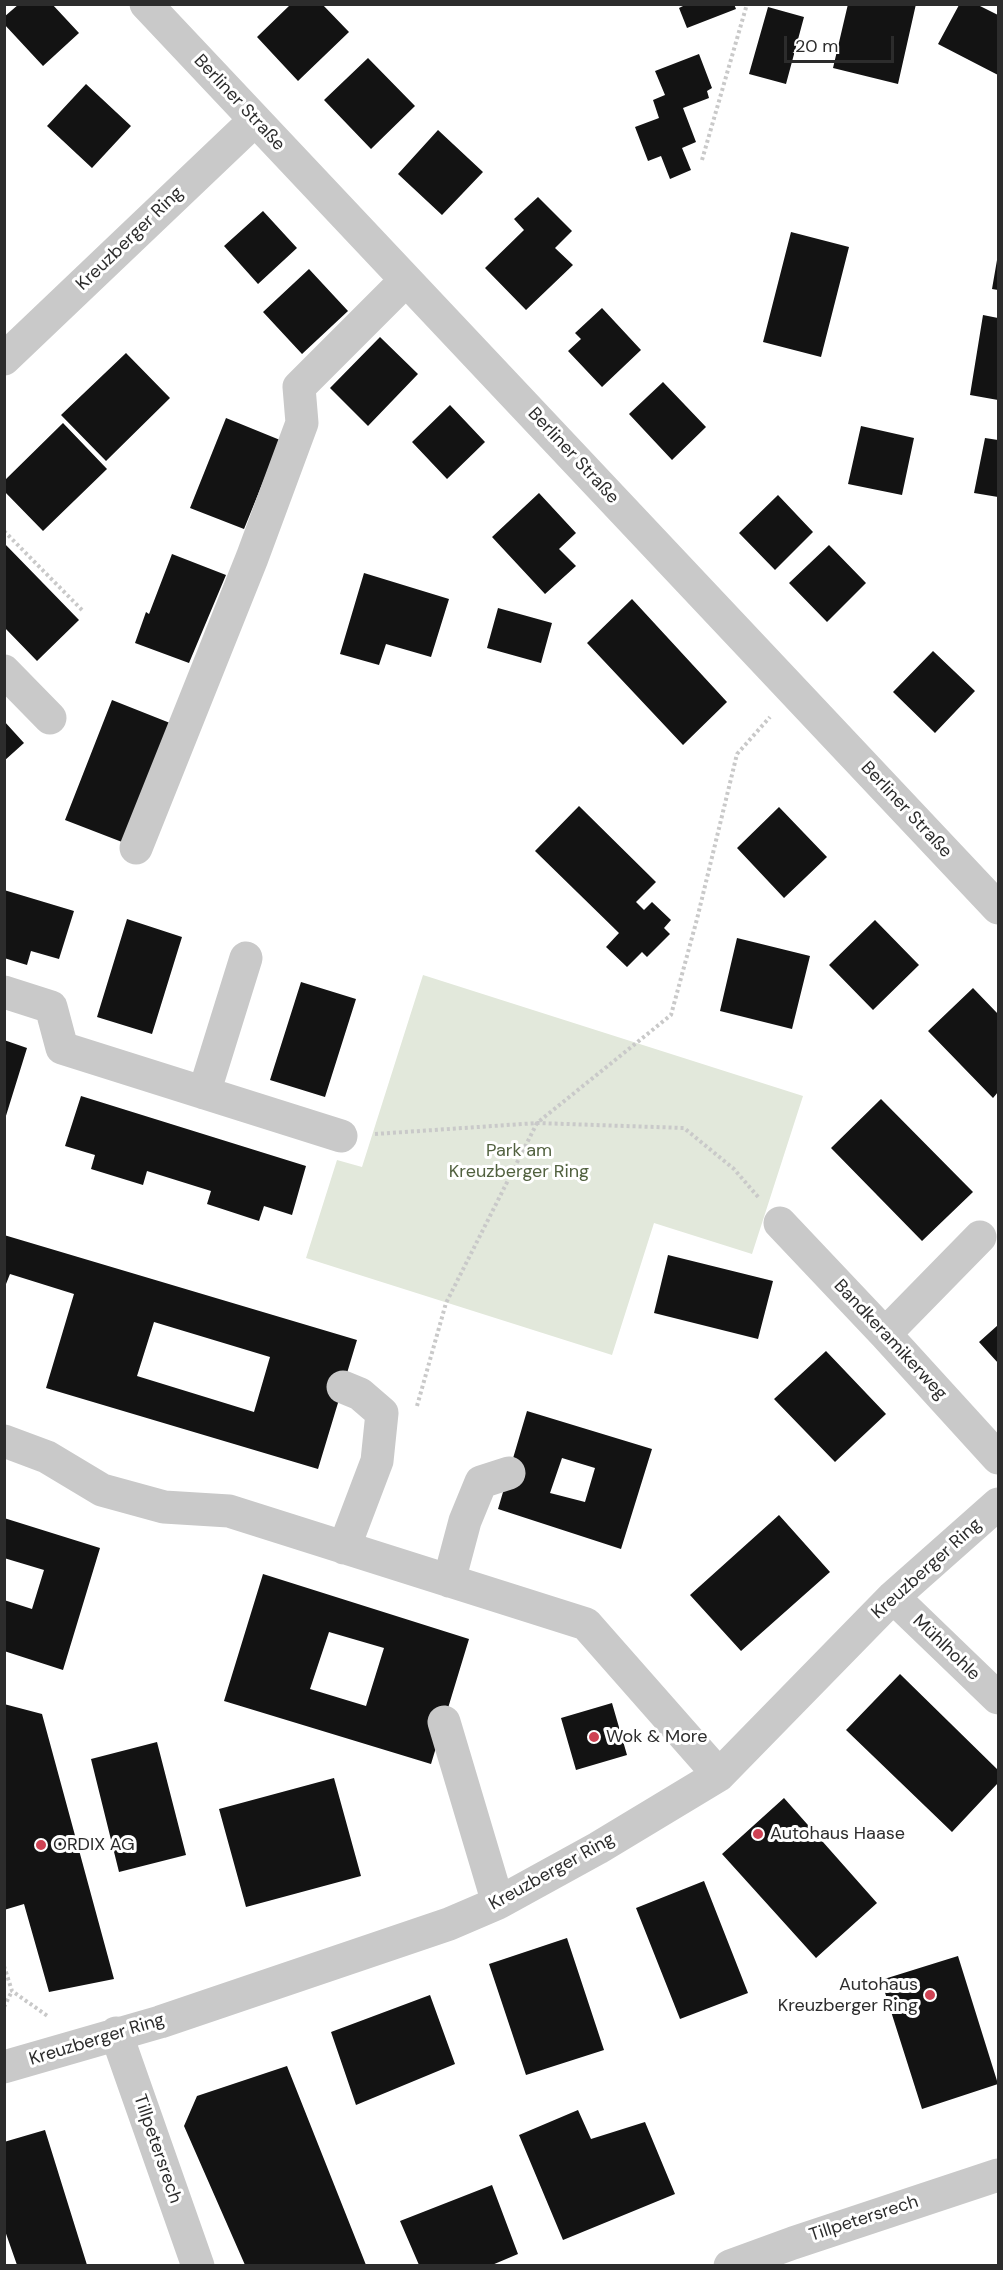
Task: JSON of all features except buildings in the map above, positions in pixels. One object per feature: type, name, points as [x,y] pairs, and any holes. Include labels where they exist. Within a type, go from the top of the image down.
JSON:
[{"type":"street","name":"Berliner Straße","points":[[146,4],[999,908]]},
{"type":"street","name":"Kreuzberger Ring","points":[[4,358],[255,120]]},
{"type":"street","points":[[136,848],[252,558],[302,423],[299,387],[406,280]]},
{"type":"street","points":[[4,671],[50,718]]},
{"type":"street","points":[[204,1093],[246,958]]},
{"type":"street","points":[[4,992],[51,1007],[62,1048],[341,1136]]},
{"type":"street","name":"Bandkeramikerweg","points":[[780,1222],[999,1458]]},
{"type":"street","points":[[885,1334],[980,1237]]},
{"type":"street","points":[[343,1387],[360,1394],[382,1413],[377,1461],[344,1548]]},
{"type":"street","points":[[4,1441],[47,1457],[102,1490],[164,1507],[229,1511],[586,1624],[719,1775]]},
{"type":"street","points":[[449,1581],[465,1521],[481,1482],[509,1473]]},
{"type":"street","name":"Kreuzberger Ring","points":[[4,2067],[160,2022],[449,1924],[498,1903],[598,1848],[719,1775],[893,1597],[999,1504]]},
{"type":"street","name":"Mühlhohle","points":[[893,1597],[999,1698]]},
{"type":"street","points":[[444,1722],[498,1903]]},
{"type":"street","name":"Tillpetersrech","points":[[116,2033],[198,2265]]},
{"type":"street","name":"Tillpetersrech","points":[[730,2265],[999,2175]]},
{"type":"path","points":[[702,160],[747,4]]},
{"type":"path","points":[[4,531],[84,612]]},
{"type":"path","points":[[415,1413],[447,1303],[537,1123],[671,1014],[697,920],[737,754],[794,691]]},
{"type":"path","points":[[341,1136],[537,1123],[684,1128],[734,1169],[780,1222]]},
{"type":"path","points":[[4,1966],[12,1991],[4,2007]]},
{"type":"green space","name":"Park am Kreuzberger Ring","points":[[423,975],[803,1096],[752,1254],[654,1223],[612,1355],[306,1258],[337,1160],[362,1167]]},
{"type":"place","name":"Wok & More","points":[[594,1737]]},
{"type":"place","name":"Autohaus Haase","points":[[758,1834]]},
{"type":"place","name":"ORDIX AG","points":[[41,1845]]},
{"type":"place","name":"Autohaus Kreuzberger Ring","points":[[930,1995]]}]
